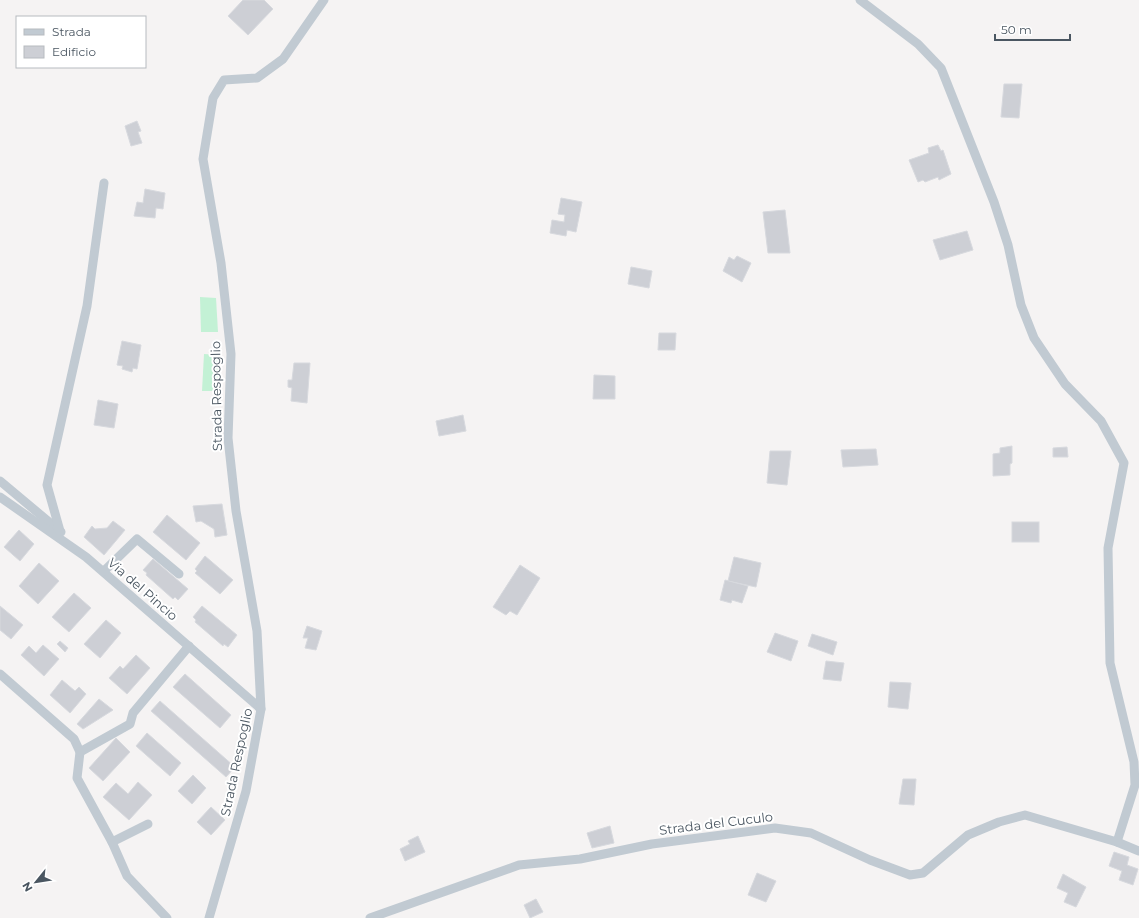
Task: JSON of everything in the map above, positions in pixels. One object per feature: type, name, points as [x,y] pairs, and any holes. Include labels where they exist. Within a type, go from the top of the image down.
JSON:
[{"type":"street","name":"Strada Respoglio","points":[[209,918],[246,791],[261,709],[257,631],[236,511],[228,438],[230,346],[221,263],[203,159],[213,98],[224,80],[257,78],[283,59],[324,0]]},
{"type":"street","points":[[860,0],[918,44],[941,68],[994,202],[1008,245],[1021,305],[1034,338],[1065,384],[1101,421],[1124,463],[1108,548],[1110,663],[1134,762],[1135,785],[1117,842]]},
{"type":"street","points":[[60,531],[47,485],[87,306],[104,183]]},
{"type":"street","points":[[0,481],[60,531],[86,557]]},
{"type":"street","name":"Via del Pincio","points":[[0,497],[104,571],[261,709]]},
{"type":"street","points":[[104,571],[137,538],[179,574]]},
{"type":"street","points":[[80,752],[130,724],[133,713],[189,646]]},
{"type":"street","points":[[0,674],[74,739],[80,752],[77,778],[112,842],[127,876],[167,918]]},
{"type":"street","name":"Strada del Cuculo","points":[[370,918],[519,865],[580,859],[652,844],[775,828],[811,832],[870,860],[910,875],[923,873],[968,835],[998,822],[1025,815],[1117,842],[1139,851]]},
{"type":"street","points":[[112,842],[148,824]]},
{"type":"green space","points":[[200,297],[216,298],[218,332],[201,332]]},
{"type":"green space","points":[[204,354],[221,355],[220,391],[202,391]]},
{"type":"building","points":[[243,0],[264,0],[273,9],[248,35],[228,16]]},
{"type":"building","points":[[1004,84],[1022,84],[1019,118],[1001,117]]},
{"type":"building","points":[[137,121],[141,131],[138,132],[142,143],[131,146],[125,126]]},
{"type":"building","points":[[938,145],[941,151],[943,150],[951,174],[939,180],[938,177],[925,182],[923,180],[918,182],[909,160],[929,153],[928,148]]},
{"type":"building","points":[[145,189],[165,193],[163,209],[156,208],[155,218],[134,216],[137,202],[143,203]]},
{"type":"building","points":[[561,198],[582,202],[576,232],[567,230],[566,236],[550,233],[552,220],[564,222],[565,215],[558,214]]},
{"type":"building","points":[[785,210],[790,253],[768,253],[763,212]]},
{"type":"building","points":[[967,231],[973,250],[940,260],[933,240]]},
{"type":"building","points":[[737,256],[751,263],[742,282],[723,271],[729,257],[734,260]]},
{"type":"building","points":[[631,267],[652,271],[649,288],[628,284]]},
{"type":"building","points":[[659,333],[676,333],[675,350],[658,350]]},
{"type":"building","points":[[122,341],[141,345],[137,369],[133,368],[132,372],[122,369],[123,366],[117,365]]},
{"type":"building","points":[[294,363],[310,363],[307,403],[291,401],[292,388],[288,387],[288,380],[292,380]]},
{"type":"building","points":[[594,375],[615,376],[615,399],[593,399]]},
{"type":"building","points":[[98,400],[118,404],[114,428],[94,425]]},
{"type":"building","points":[[463,415],[466,431],[439,436],[436,421]]},
{"type":"building","points":[[1012,446],[1010,475],[993,476],[993,454],[1000,453],[1000,448]]},
{"type":"building","points":[[1067,447],[1068,457],[1053,457],[1053,448]]},
{"type":"building","points":[[876,449],[878,465],[843,467],[841,450]]},
{"type":"building","points":[[770,451],[791,451],[787,485],[767,483]]},
{"type":"building","points":[[222,504],[227,535],[215,537],[214,529],[201,521],[196,522],[193,506]]},
{"type":"building","points":[[167,515],[200,543],[186,560],[153,532]]},
{"type":"building","points":[[113,521],[125,530],[104,555],[84,537],[92,526],[95,529],[107,528]]},
{"type":"building","points":[[1012,522],[1039,522],[1039,542],[1012,542]]},
{"type":"building","points":[[19,530],[34,544],[20,561],[4,547]]},
{"type":"building","points":[[205,556],[233,580],[220,594],[195,573],[197,571],[195,569]]},
{"type":"building","points":[[734,557],[761,563],[756,587],[728,581]]},
{"type":"building","points":[[153,559],[188,589],[178,600],[175,597],[173,599],[146,575],[147,573],[143,570]]},
{"type":"building","points":[[39,563],[59,581],[38,604],[19,586]]},
{"type":"building","points":[[520,565],[540,578],[517,615],[510,611],[506,615],[493,607]]},
{"type":"building","points":[[725,580],[748,586],[742,603],[732,600],[731,603],[720,600]]},
{"type":"building","points":[[74,593],[91,608],[69,632],[52,617]]},
{"type":"building","points":[[0,606],[23,625],[11,639],[0,630]]},
{"type":"building","points":[[202,606],[237,635],[228,647],[224,644],[223,646],[195,622],[196,620],[193,617]]},
{"type":"building","points":[[106,620],[121,633],[100,658],[84,644]]},
{"type":"building","points":[[307,626],[322,631],[316,650],[305,648],[308,638],[303,638]]},
{"type":"building","points":[[775,633],[798,641],[791,661],[767,652]]},
{"type":"building","points":[[812,634],[837,642],[833,655],[808,646]]},
{"type":"building","points":[[60,641],[68,648],[65,652],[57,644]]},
{"type":"building","points":[[43,645],[59,659],[44,676],[21,655],[29,646],[36,653]]},
{"type":"building","points":[[136,655],[150,668],[127,694],[109,678],[120,666],[123,669]]},
{"type":"building","points":[[826,661],[844,663],[841,681],[823,679]]},
{"type":"building","points":[[185,674],[231,715],[220,728],[173,687]]},
{"type":"building","points":[[62,680],[75,691],[79,687],[86,694],[70,713],[50,695]]},
{"type":"building","points":[[890,682],[911,683],[908,709],[888,707]]},
{"type":"building","points":[[99,699],[113,710],[83,729],[77,724]]},
{"type":"building","points":[[160,701],[235,767],[226,777],[151,711]]},
{"type":"building","points":[[147,733],[181,763],[170,776],[136,746]]},
{"type":"building","points":[[116,738],[130,752],[103,781],[89,768]]},
{"type":"building","points":[[193,775],[206,788],[192,804],[178,791]]},
{"type":"building","points":[[903,779],[916,779],[914,805],[899,804]]},
{"type":"building","points":[[138,782],[152,795],[129,820],[103,797],[116,783],[128,794]]},
{"type":"building","points":[[211,807],[225,820],[211,835],[197,822]]},
{"type":"building","points":[[610,826],[614,843],[592,848],[587,833]]},
{"type":"building","points":[[418,836],[425,852],[405,861],[400,849],[410,844],[408,841]]},
{"type":"building","points":[[1114,852],[1129,857],[1127,865],[1138,869],[1133,885],[1119,880],[1122,871],[1109,866]]},
{"type":"building","points":[[757,873],[776,881],[766,902],[748,895]]},
{"type":"building","points":[[1063,874],[1086,887],[1076,907],[1064,902],[1068,893],[1057,888]]},
{"type":"building","points":[[536,899],[543,912],[530,918],[524,905]]}]
